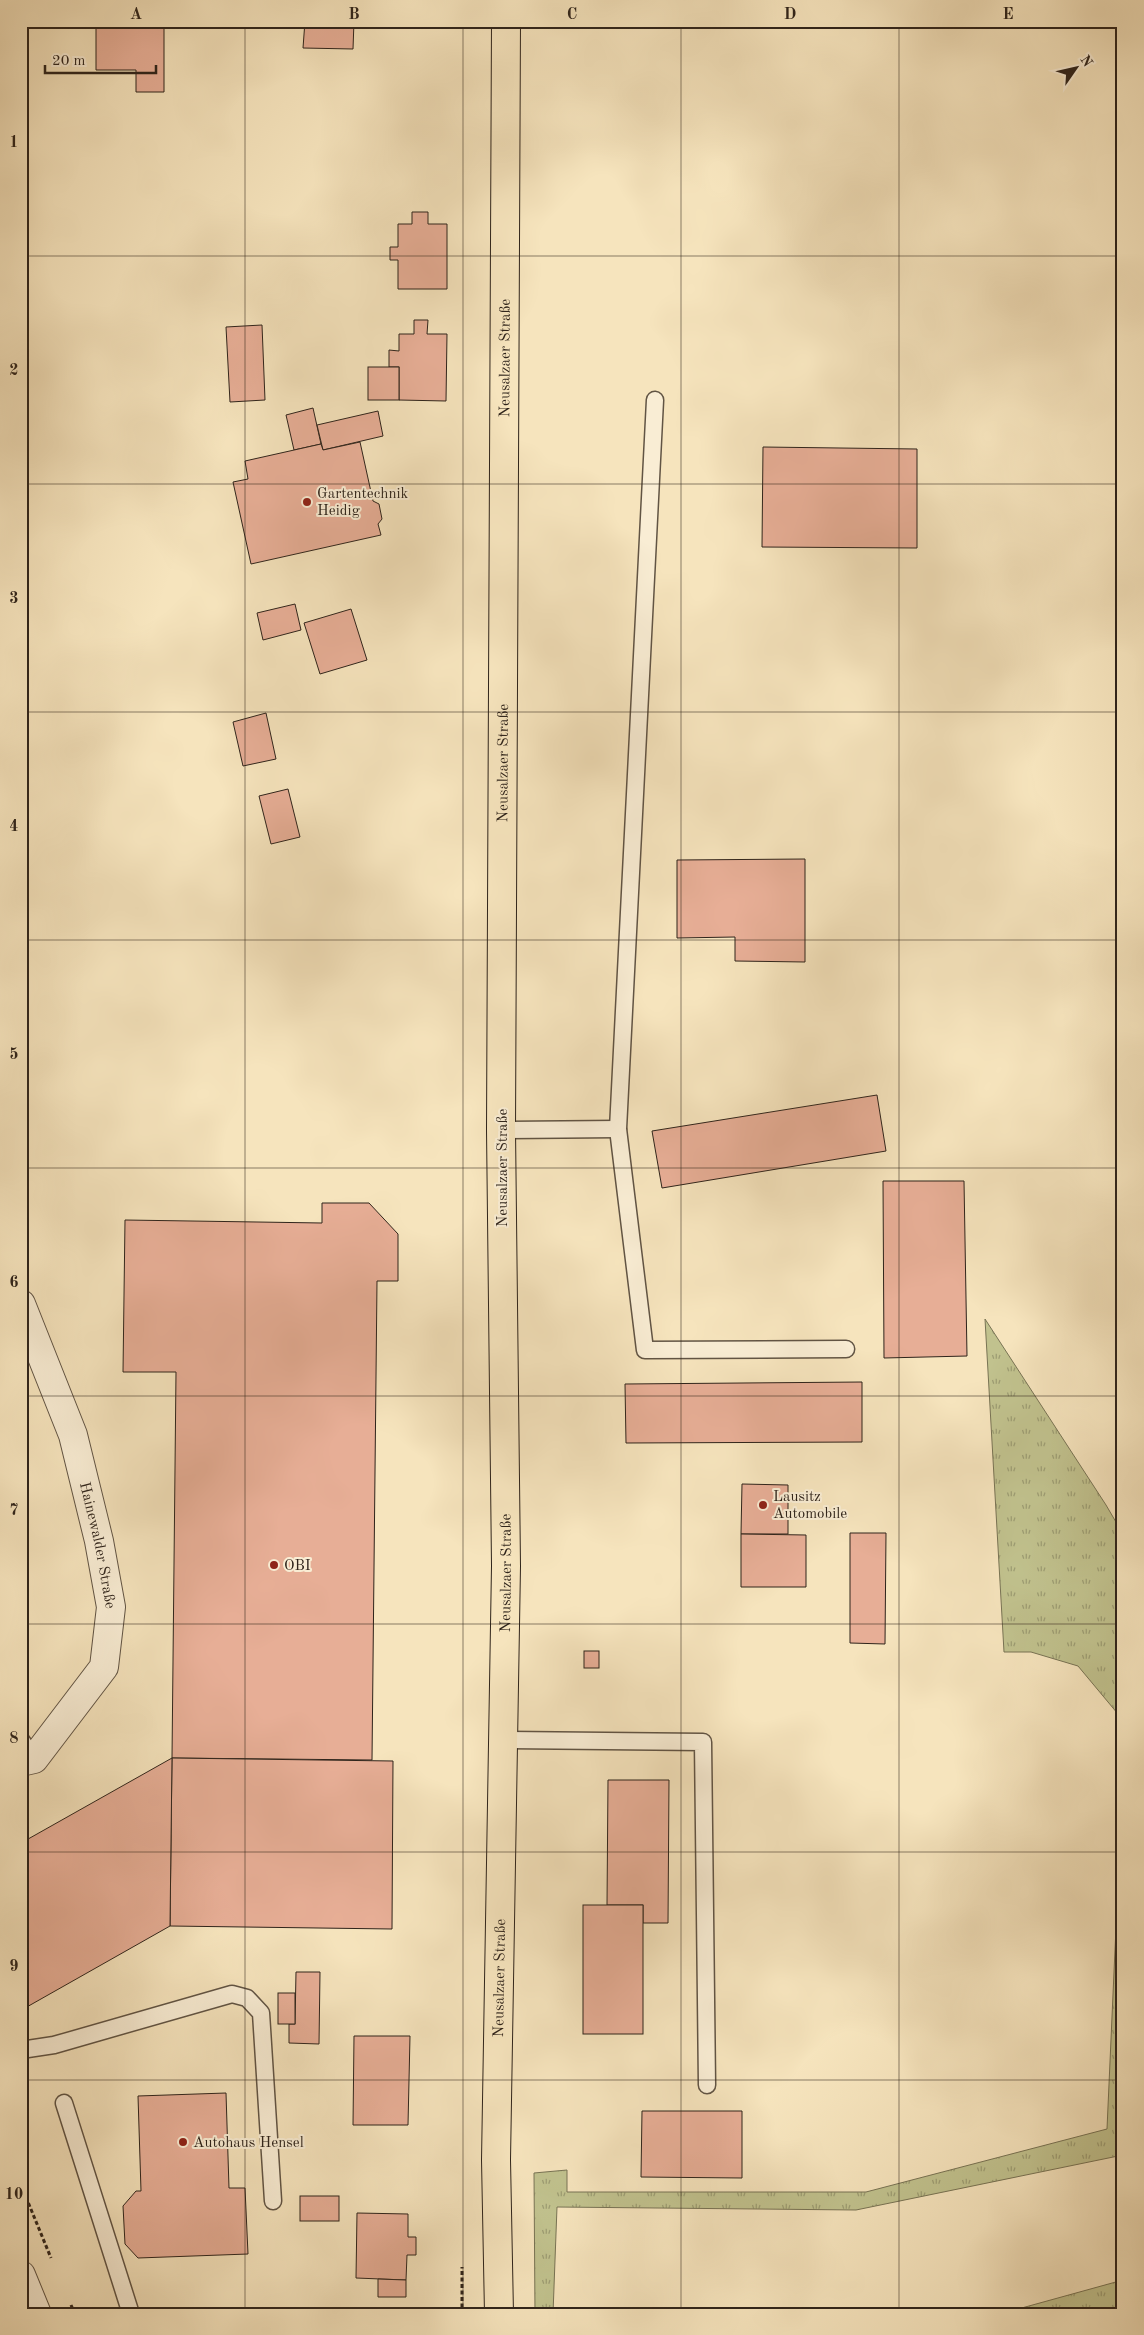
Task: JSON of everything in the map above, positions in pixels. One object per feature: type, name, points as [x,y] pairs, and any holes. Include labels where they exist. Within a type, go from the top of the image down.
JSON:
[{"type":"main road","name":"Neusalzaer Straße","points":[[499,2314],[496,2160],[506,1566],[501,1130],[506,21]]},
{"type":"street","name":"Hainewalder Straße","points":[[21,1304],[73,1434],[100,1541],[111,1607],[104,1668],[25,1754]]},
{"type":"street","points":[[21,2275],[37,2314]]},
{"type":"lane","points":[[655,400],[618,1129],[645,1350],[846,1349]]},
{"type":"lane","points":[[501,1130],[618,1129]]},
{"type":"lane","points":[[503,1740],[703,1742],[707,2085]]},
{"type":"lane","points":[[21,2050],[54,2045],[232,1994],[247,1998],[261,2014],[273,2202]]},
{"type":"lane","points":[[64,2103],[131,2314]]},
{"type":"path","points":[[21,2185],[52,2258]]},
{"type":"path","points":[[71,2304],[75,2314]]},
{"type":"green space","points":[[985,1319],[1123,1534],[1123,1720],[1078,1666],[1031,1652],[1004,1652]]},
{"type":"green space","points":[[1123,1771],[1123,2155],[856,2210],[557,2207],[553,2314],[535,2314],[534,2173],[567,2170],[567,2192],[866,2192],[1107,2129]]},
{"type":"green space","points":[[1123,2280],[1123,2314],[1000,2314]]},
{"type":"building","points":[[96,21],[164,21],[164,92],[136,92],[136,70],[96,70]]},
{"type":"building","points":[[305,21],[354,21],[353,49],[303,48]]},
{"type":"building","points":[[412,212],[428,212],[428,224],[447,224],[447,289],[398,289],[398,260],[390,260],[390,247],[398,247],[398,224],[412,224]]},
{"type":"building","points":[[414,320],[428,320],[427,334],[447,334],[446,401],[399,400],[399,367],[389,367],[389,350],[399,351],[399,334],[414,334]]},
{"type":"building","points":[[262,325],[265,400],[230,402],[226,327]]},
{"type":"building","points":[[368,367],[399,367],[399,400],[368,400]]},
{"type":"building","points":[[313,408],[321,444],[294,450],[286,415]]},
{"type":"building","points":[[378,411],[383,436],[323,450],[317,425]]},
{"type":"building","name":"Gartentechnik Heidig","points":[[360,442],[373,501],[379,504],[382,519],[378,524],[381,535],[251,564],[233,482],[248,479],[245,461],[321,444],[323,450]]},
{"type":"building","points":[[763,447],[917,449],[917,548],[762,547]]},
{"type":"building","points":[[295,604],[301,630],[263,640],[257,613]]},
{"type":"building","points":[[351,609],[367,660],[320,674],[304,623]]},
{"type":"building","points":[[266,713],[276,759],[243,766],[233,722]]},
{"type":"building","points":[[288,789],[300,837],[271,844],[259,796]]},
{"type":"building","points":[[805,859],[805,962],[735,961],[735,937],[677,938],[677,860]]},
{"type":"building","points":[[877,1095],[886,1151],[662,1188],[652,1131]]},
{"type":"building","points":[[883,1181],[964,1181],[967,1356],[884,1358]]},
{"type":"building","name":"OBI","points":[[322,1203],[369,1203],[398,1234],[398,1281],[377,1281],[372,1760],[172,1758],[176,1372],[123,1372],[125,1220],[322,1223]]},
{"type":"building","points":[[862,1382],[862,1442],[626,1443],[625,1384]]},
{"type":"building","points":[[742,1484],[788,1485],[788,1534],[741,1534]]},
{"type":"building","points":[[850,1533],[886,1533],[885,1644],[850,1643]]},
{"type":"building","points":[[741,1534],[806,1535],[806,1587],[741,1587]]},
{"type":"building","points":[[584,1651],[599,1651],[599,1668],[584,1668]]},
{"type":"building","points":[[172,1758],[393,1761],[392,1929],[170,1926]]},
{"type":"building","points":[[172,1758],[170,1926],[25,2008],[21,2001],[21,1843]]},
{"type":"building","points":[[608,1780],[669,1780],[668,1923],[643,1923],[643,1905],[607,1905]]},
{"type":"building","points":[[583,1905],[643,1905],[643,2034],[583,2034]]},
{"type":"building","points":[[296,1972],[320,1972],[319,2044],[289,2043],[289,2024],[295,2024]]},
{"type":"building","points":[[278,1993],[295,1993],[295,2024],[278,2024]]},
{"type":"building","points":[[354,2036],[410,2036],[408,2125],[353,2125]]},
{"type":"building","name":"Autohaus Hensel","points":[[226,2093],[229,2188],[245,2188],[248,2254],[138,2258],[125,2244],[123,2206],[136,2191],[141,2191],[138,2096]]},
{"type":"building","points":[[642,2111],[742,2111],[742,2178],[641,2177]]},
{"type":"building","points":[[300,2196],[339,2196],[339,2221],[300,2221]]},
{"type":"building","points":[[357,2213],[408,2214],[408,2237],[416,2237],[416,2255],[407,2255],[406,2280],[356,2278]]},
{"type":"building","points":[[378,2279],[406,2280],[406,2297],[378,2297]]},
{"type":"place","name":"Gartentechnik Heidig","points":[[307,502]]},
{"type":"place","name":"Lausitz Automobile","points":[[763,1505]]},
{"type":"place","name":"OBI","points":[[274,1565]]},
{"type":"place","name":"Autohaus Hensel","points":[[183,2142]]}]
